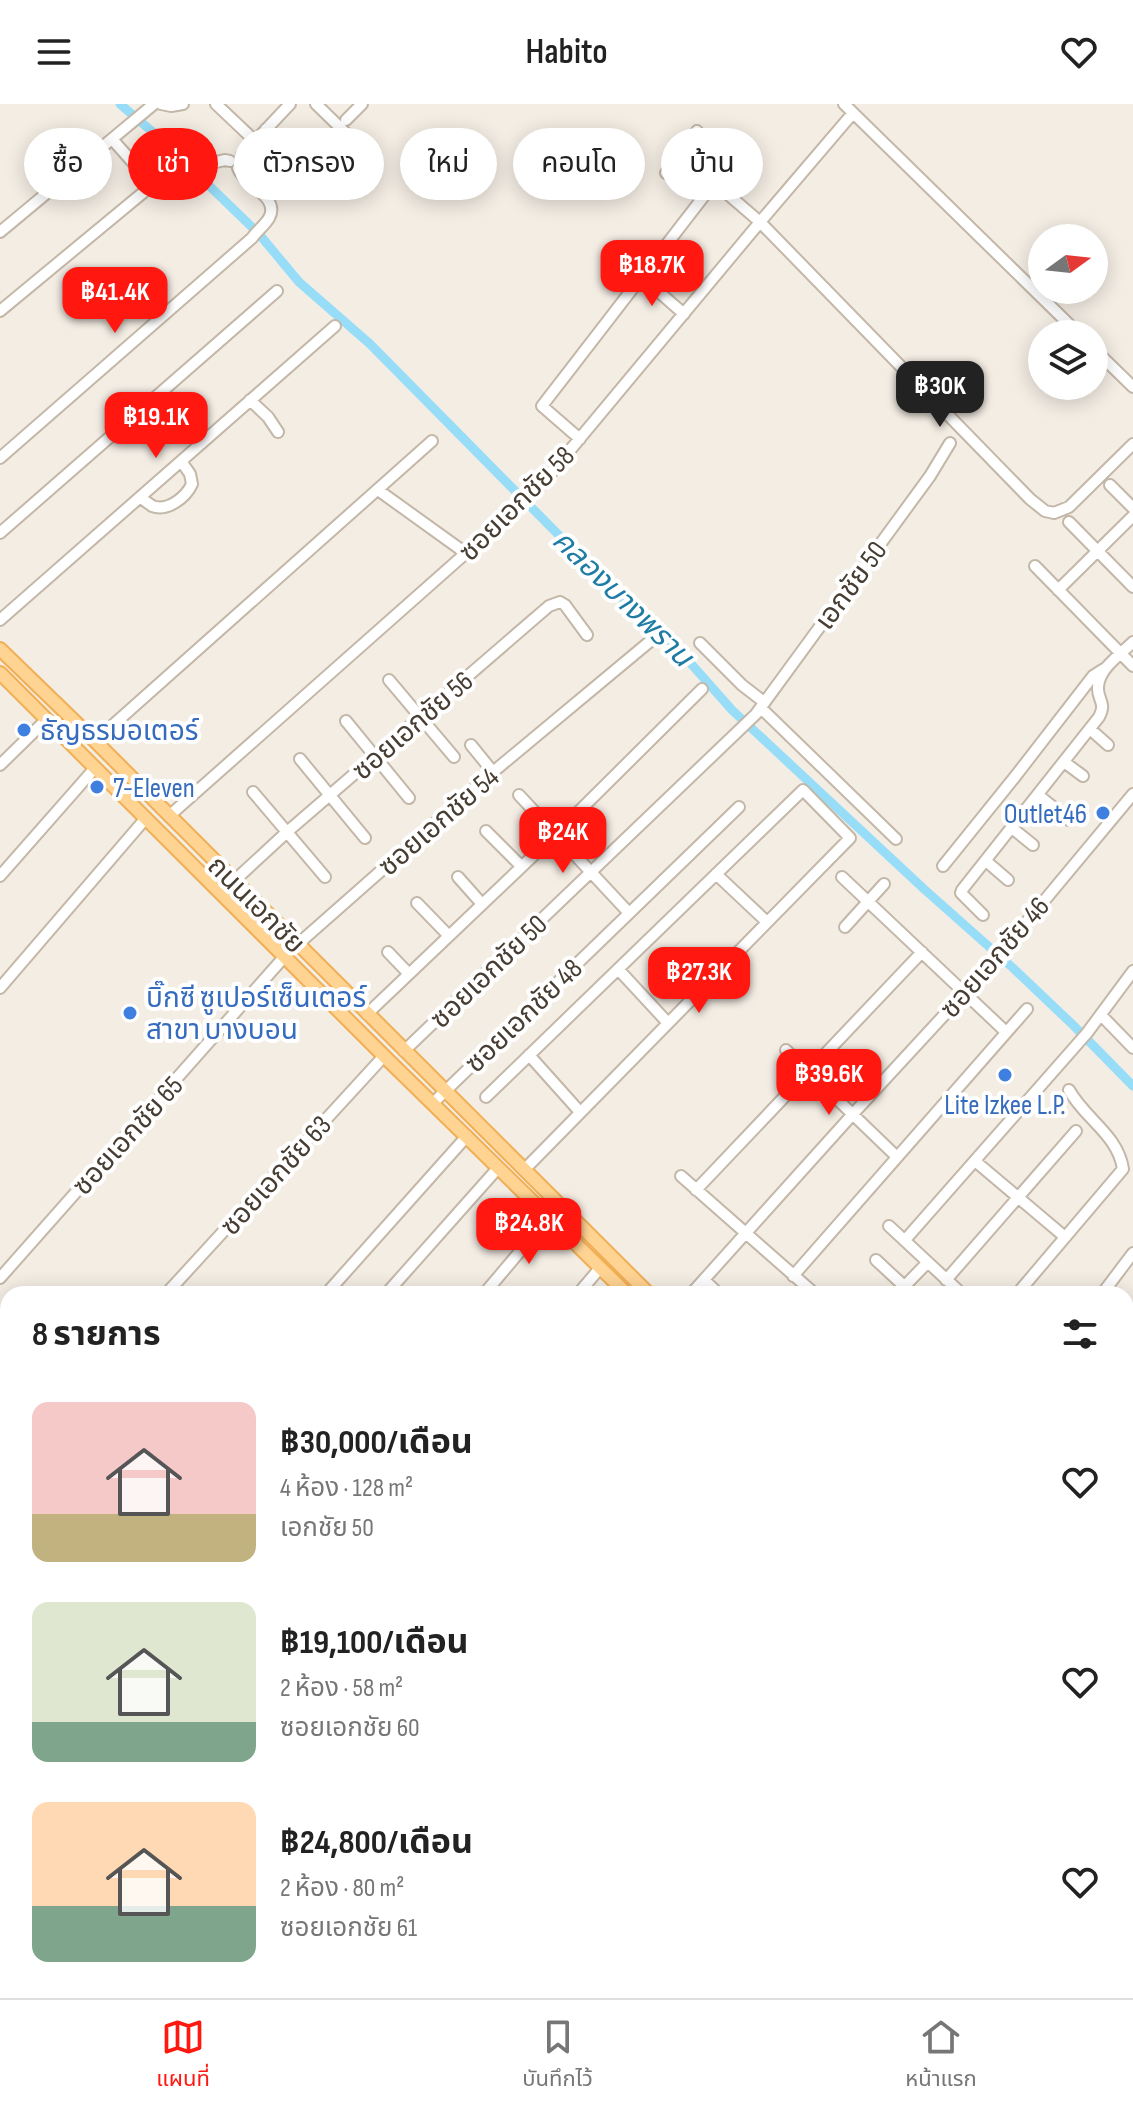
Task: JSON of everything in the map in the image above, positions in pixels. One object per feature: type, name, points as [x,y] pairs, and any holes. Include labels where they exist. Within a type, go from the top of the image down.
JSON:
[{"type":"main road","name":"ถนนเอกชัย","points":[[0,649],[641,1286]]},
{"type":"main road","name":"ถนนเอกชัย","points":[[0,673],[619,1286]]},
{"type":"street","points":[[161,104],[183,104]]},
{"type":"street","points":[[216,104],[241,128]]},
{"type":"street","points":[[267,128],[290,104]]},
{"type":"street","points":[[316,104],[341,128]]},
{"type":"street","points":[[346,120],[362,104]]},
{"type":"street","points":[[844,104],[1065,320]]},
{"type":"street","points":[[128,157],[112,139],[151,106]]},
{"type":"street","name":"ซอยเอกชัย 58","points":[[169,816],[536,491],[853,113]]},
{"type":"street","points":[[218,162],[225,160],[234,164]]},
{"type":"street","points":[[0,232],[39,200]]},
{"type":"street","points":[[0,311],[133,200]]},
{"type":"street","points":[[0,458],[252,238],[269,219],[272,211],[268,200]]},
{"type":"street","points":[[580,439],[542,406],[701,200]]},
{"type":"street","points":[[734,200],[760,222],[1045,511],[1054,513],[1069,507],[1133,444]]},
{"type":"street","points":[[642,277],[684,314]]},
{"type":"street","points":[[0,533],[277,291]]},
{"type":"street","points":[[0,620],[335,326]]},
{"type":"street","points":[[1108,363],[1133,387]]},
{"type":"street","points":[[250,400],[278,432]]},
{"type":"street","points":[[95,741],[432,441]]},
{"type":"street","name":"เอกชัย 50","points":[[745,724],[760,708],[930,476],[950,443]]},
{"type":"street","points":[[140,498],[151,506],[160,507],[170,505],[188,491],[192,484],[190,474],[181,461]]},
{"type":"street","points":[[1110,485],[1133,508]]},
{"type":"street","points":[[378,490],[467,554]]},
{"type":"street","points":[[1058,590],[1133,516]]},
{"type":"street","points":[[1069,522],[1133,587]]},
{"type":"street","points":[[1035,566],[1133,666]]},
{"type":"street","name":"ซอยเอกชัย 56","points":[[234,881],[555,603],[565,605],[587,635]]},
{"type":"street","name":"ซอยเอกชัย 54","points":[[298,944],[493,772],[654,638]]},
{"type":"street","points":[[943,866],[1093,676],[1133,642]]},
{"type":"street","points":[[700,643],[760,708],[896,839]]},
{"type":"street","points":[[983,915],[961,893],[1103,710],[1098,690],[1104,669]]},
{"type":"street","points":[[389,680],[454,757]]},
{"type":"street","points":[[367,1014],[555,835],[702,689]]},
{"type":"street","points":[[0,765],[46,720]]},
{"type":"street","points":[[346,721],[409,798]]},
{"type":"street","name":"ซอยเอกชัย 50","points":[[404,1051],[745,724]]},
{"type":"street","points":[[1090,729],[1108,745]]},
{"type":"street","points":[[471,745],[493,772]]},
{"type":"street","points":[[300,759],[365,838]]},
{"type":"street","points":[[1064,762],[1083,776]]},
{"type":"street","points":[[0,876],[95,768]]},
{"type":"street","points":[[486,1097],[803,790],[850,838],[524,1170]]},
{"type":"street","points":[[253,792],[325,877]]},
{"type":"street","name":"ซอยเอกชัย 46","points":[[698,1286],[1003,951],[1133,794]]},
{"type":"street","points":[[519,795],[629,913]]},
{"type":"street","points":[[1038,795],[1069,820]]},
{"type":"street","name":"ซอยเอกชัย 48","points":[[433,1103],[739,807]]},
{"type":"street","points":[[0,988],[146,818]]},
{"type":"street","points":[[1012,828],[1033,845]]},
{"type":"street","points":[[486,831],[521,866]]},
{"type":"street","points":[[986,861],[1008,880]]},
{"type":"street","points":[[716,874],[767,922]]},
{"type":"street","points":[[458,877],[482,904]]},
{"type":"street","points":[[842,877],[1006,1032]]},
{"type":"street","points":[[845,927],[884,884]]},
{"type":"street","points":[[417,903],[449,936]]},
{"type":"street","points":[[388,952],[409,974]]},
{"type":"street","points":[[696,1190],[922,952]]},
{"type":"street","name":"ซอยเอกชัย 65","points":[[0,1278],[285,956]]},
{"type":"street","points":[[618,969],[668,1023]]},
{"type":"street","points":[[905,1240],[1086,1034],[1133,971]]},
{"type":"street","points":[[793,1276],[1027,1009]]},
{"type":"street","points":[[1101,1015],[1133,1048]]},
{"type":"street","points":[[786,1050],[897,1157]]},
{"type":"street","points":[[529,1055],[580,1112]]},
{"type":"street","name":"ซอยเอกชัย 63","points":[[173,1286],[384,1056]]},
{"type":"street","points":[[1024,1286],[1123,1169],[1121,1158],[1108,1135],[1079,1107],[1069,1090]]},
{"type":"street","points":[[946,1280],[1076,1131]]},
{"type":"street","points":[[333,1286],[467,1136]]},
{"type":"street","points":[[975,1161],[1065,1237]]},
{"type":"street","points":[[393,1286],[498,1168]]},
{"type":"street","points":[[681,1176],[805,1286]]},
{"type":"street","points":[[491,1286],[549,1217]]},
{"type":"street","points":[[889,1226],[953,1286]]},
{"type":"street","points":[[1108,1286],[1133,1253]]},
{"type":"street","points":[[876,1260],[897,1286]]},
{"type":"street","points":[[904,1286],[927,1263]]},
{"type":"street","points":[[585,1286],[600,1268]]},
{"type":"street","points":[[704,1280],[710,1286]]},
{"type":"waterway","name":"คลองบางพราน","points":[[120,104],[259,234],[299,282],[370,344],[613,590],[678,649],[732,710],[1013,968],[1133,1086]]},
{"type":"place","name":"ธัญธรมอเตอร์","points":[[24,730]]},
{"type":"place","name":"7-Eleven","points":[[97,787]]},
{"type":"place","name":"Outlet46","points":[[1103,813]]},
{"type":"place","name":"บิ๊กซี ซูเปอร์เซ็นเตอร์ สาขา บางบอน","points":[[130,1013]]},
{"type":"place","name":"Lite Izkee L.P.","points":[[1005,1075]]}]
